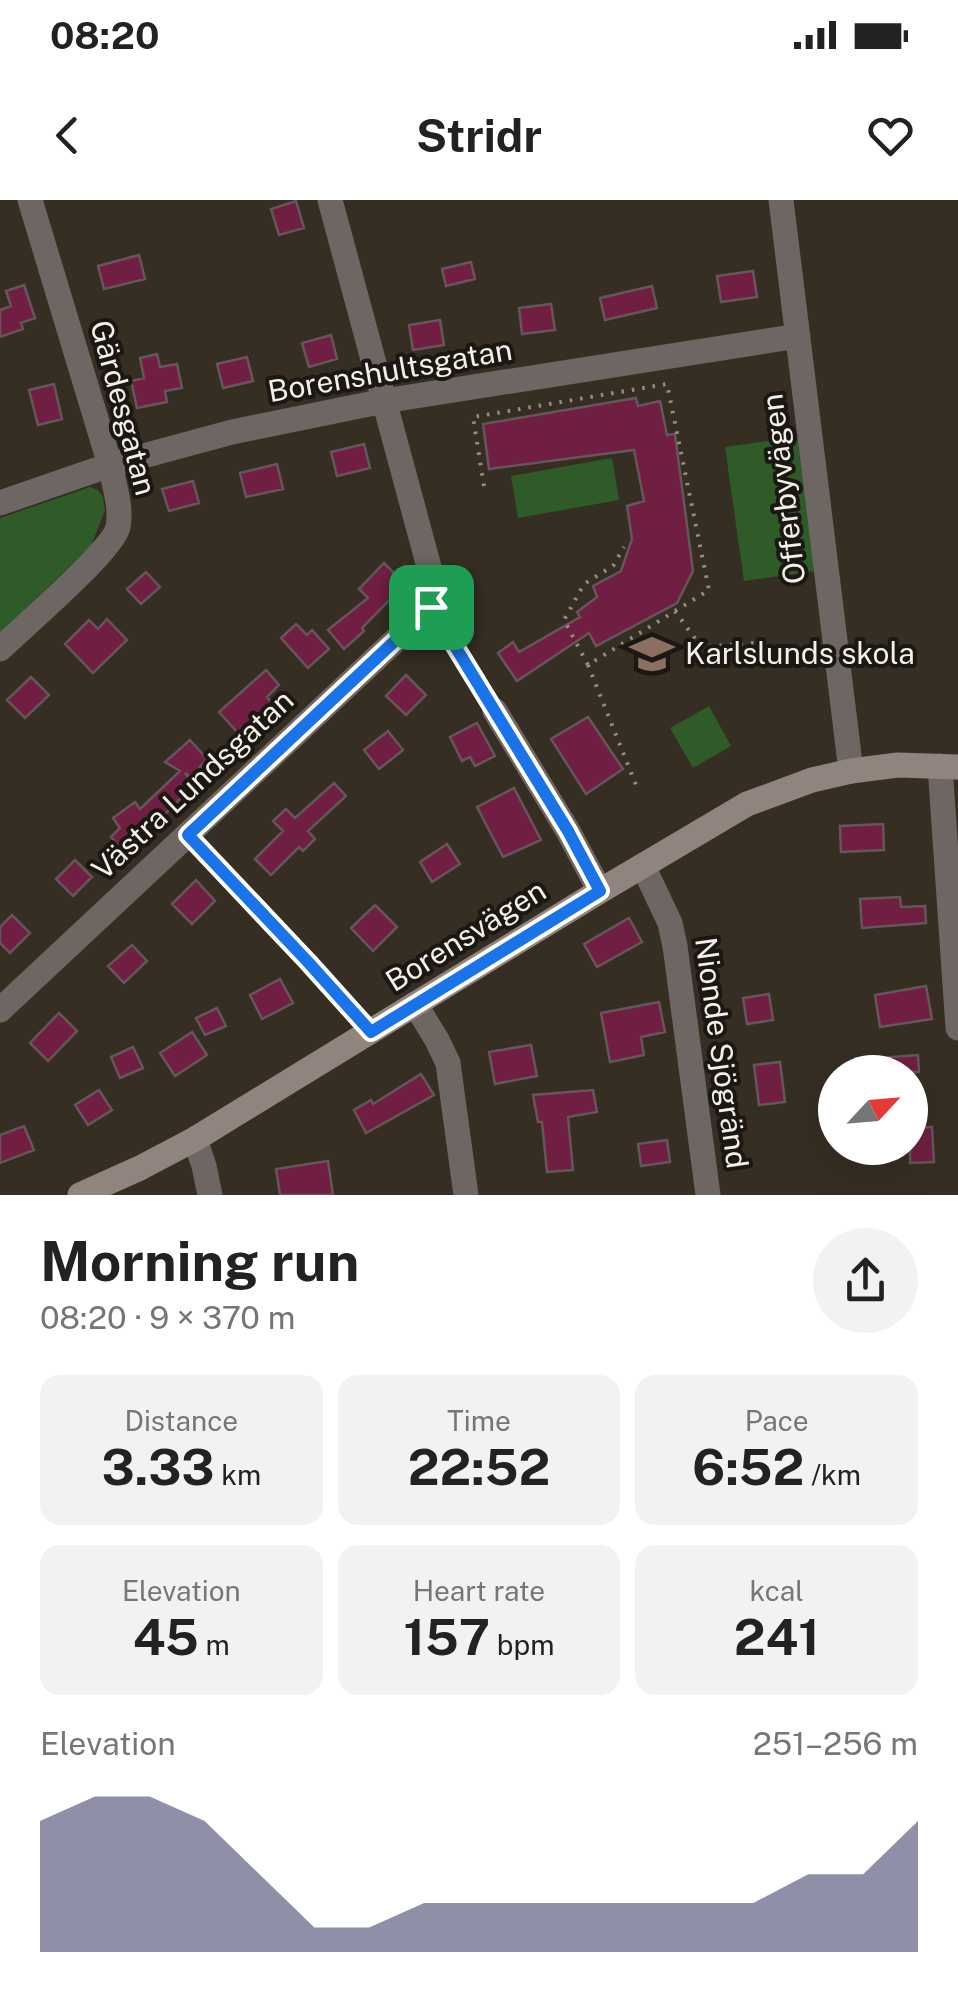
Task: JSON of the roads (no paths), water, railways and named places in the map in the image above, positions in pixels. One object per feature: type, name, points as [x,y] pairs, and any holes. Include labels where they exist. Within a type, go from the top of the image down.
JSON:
[{"type":"street","name":"Gärdesgatan","points":[[0,649],[104,550],[118,526],[110,466],[30,200]]},
{"type":"street","points":[[330,200],[384,401]]},
{"type":"street","name":"Offerbyvägen","points":[[781,200],[851,771]]},
{"type":"street","name":"Borenshultsgatan","points":[[0,502],[232,432],[384,401],[798,336]]},
{"type":"street","name":"Västra Lundsgatan","points":[[0,1010],[431,607],[432,578],[384,401]]},
{"type":"street","points":[[495,711],[600,891]]},
{"type":"street","name":"Borensvägen","points":[[80,1195],[195,1139],[748,804],[780,790],[851,771],[898,765],[949,766]]},
{"type":"street","points":[[949,766],[958,1028]]},
{"type":"street","name":"Nionde Sjögränd","points":[[643,866],[670,923],[675,946],[708,1195]]},
{"type":"street","points":[[416,1004],[448,1063],[466,1195]]},
{"type":"street","points":[[195,1139],[210,1195]]},
{"type":"place","name":"Karlslunds skola","points":[[652,654]]}]
